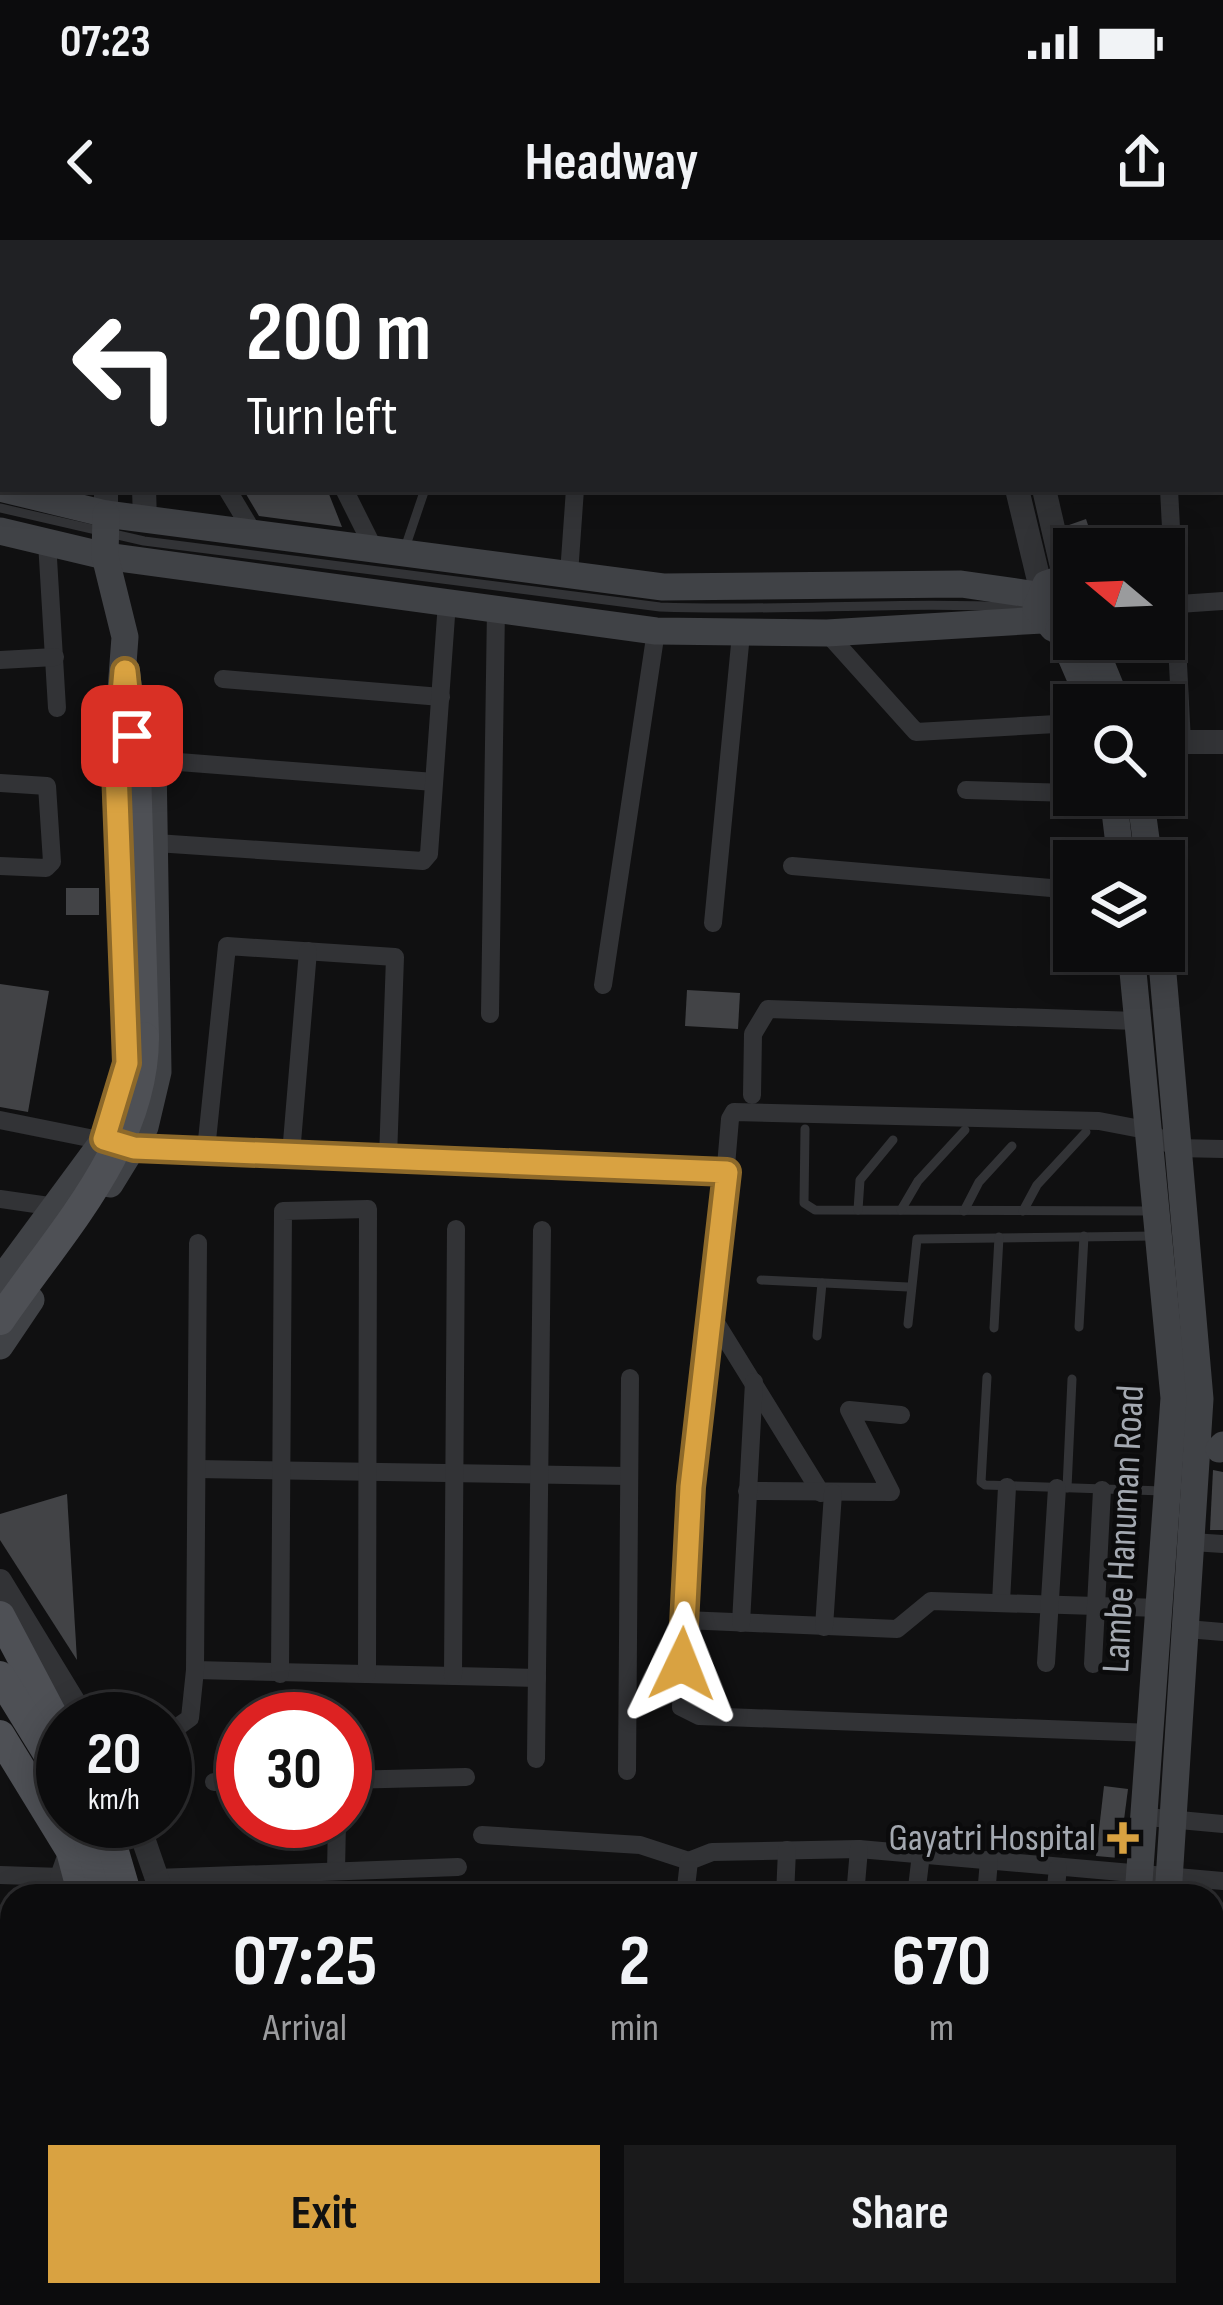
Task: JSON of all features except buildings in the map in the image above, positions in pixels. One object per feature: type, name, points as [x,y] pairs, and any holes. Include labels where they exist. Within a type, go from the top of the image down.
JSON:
[{"type":"main road","points":[[12,492],[144,540],[447,602],[656,631],[827,633],[1053,604]]},
{"type":"main road","points":[[0,1281],[104,1139],[127,1063],[116,770],[125,637],[106,523]]},
{"type":"main road","points":[[0,531],[47,542],[106,523],[144,540],[254,534],[662,586],[961,584],[1053,604]]},
{"type":"main road","points":[[125,637],[144,540]]},
{"type":"main road","points":[[0,1346],[134,1148],[146,1127],[158,1072],[153,760],[125,671]]},
{"type":"main road","points":[[0,1320],[125,1135],[139,1097],[143,1037],[136,769],[125,671]]},
{"type":"main road","name":"Lambe Hanuman Road","points":[[1132,972],[1155,1223],[1206,1400]]},
{"type":"main road","name":"Lambe Hanuman Road","points":[[1163,972],[1207,1447],[1192,1542],[1170,1884]]},
{"type":"main road","name":"Lambe Hanuman Road","points":[[1140,1884],[1168,1491],[1207,1447]]},
{"type":"main road","points":[[0,1616],[47,1692]]},
{"type":"main road","points":[[0,1636],[42,1692]]},
{"type":"main road","points":[[0,1676],[36,1734]]},
{"type":"main road","points":[[0,1735],[36,1779]]},
{"type":"main road","points":[[64,1848],[71,1880]]},
{"type":"main road","points":[[91,1848],[102,1884]]},
{"type":"main road","points":[[113,1848],[123,1884]]},
{"type":"street","points":[[143,492],[144,540]]},
{"type":"street","points":[[229,492],[254,534]]},
{"type":"street","points":[[346,492],[374,548]]},
{"type":"street","points":[[569,574],[574,492]]},
{"type":"street","points":[[1018,492],[1053,604]]},
{"type":"street","points":[[1044,492],[1053,604]]},
{"type":"street","points":[[1169,492],[1169,528]]},
{"type":"street","points":[[47,542],[57,707]]},
{"type":"street","points":[[1185,603],[1223,601]]},
{"type":"street","points":[[156,843],[423,861],[429,854],[447,602]]},
{"type":"street","points":[[490,1014],[496,608]]},
{"type":"street","points":[[603,985],[656,631]]},
{"type":"street","points":[[827,633],[916,732],[1053,724]]},
{"type":"street","points":[[713,923],[741,634]]},
{"type":"street","points":[[0,660],[55,657]]},
{"type":"street","points":[[223,680],[441,698]]},
{"type":"street","points":[[1185,742],[1223,742]]},
{"type":"street","points":[[153,760],[434,782]]},
{"type":"street","points":[[0,783],[47,786],[52,862],[46,868],[0,866]]},
{"type":"street","points":[[966,790],[1053,792]]},
{"type":"street","points":[[792,866],[1053,888]]},
{"type":"street","points":[[206,1150],[224,948],[308,951],[395,958],[388,1158]]},
{"type":"street","points":[[292,1154],[308,951]]},
{"type":"street","points":[[752,1095],[753,1034],[768,1009],[1137,1021]]},
{"type":"street","points":[[1153,1733],[695,1715],[681,1707],[691,1487],[734,1112],[1099,1121],[1146,1130],[1176,1148],[1223,1149]]},
{"type":"street","points":[[0,1120],[134,1148],[727,1172]]},
{"type":"street","points":[[0,1199],[56,1207]]},
{"type":"street","points":[[280,1674],[283,1210],[368,1209],[368,1674]]},
{"type":"street","points":[[453,1676],[456,1229]]},
{"type":"street","points":[[536,1759],[542,1230]]},
{"type":"street","points":[[192,1699],[198,1243]]},
{"type":"street","points":[[713,1318],[827,1493],[824,1627]]},
{"type":"street","points":[[627,1771],[630,1378]]},
{"type":"street","points":[[741,1623],[754,1382]]},
{"type":"street","points":[[747,1491],[891,1492],[849,1410],[902,1415]]},
{"type":"street","points":[[196,1468],[628,1476]]},
{"type":"street","points":[[1001,1602],[1006,1486]]},
{"type":"street","points":[[1046,1663],[1062,1488]]},
{"type":"street","points":[[1093,1664],[1102,1490]]},
{"type":"street","points":[[1192,1542],[1223,1544]]},
{"type":"street","points":[[0,1581],[52,1692]]},
{"type":"street","points":[[684,1621],[897,1629],[931,1601],[1160,1608]]},
{"type":"street","points":[[1187,1629],[1223,1632]]},
{"type":"street","points":[[195,1670],[537,1678]]},
{"type":"street","points":[[372,1780],[466,1778]]},
{"type":"street","points":[[1147,1817],[1223,1824]]},
{"type":"street","points":[[482,1835],[640,1845],[688,1861],[712,1852],[860,1849],[1058,1868],[1140,1884]]},
{"type":"street","points":[[145,1848],[158,1884]]},
{"type":"street","points":[[336,1848],[336,1871]]},
{"type":"street","points":[[856,1884],[860,1849]]},
{"type":"street","points":[[786,1884],[787,1850]]},
{"type":"street","points":[[917,1884],[921,1854]]},
{"type":"street","points":[[987,1884],[989,1860]]},
{"type":"street","points":[[686,1884],[688,1861]]},
{"type":"street","points":[[192,1884],[336,1871],[458,1867]]},
{"type":"street","points":[[1056,1884],[1058,1868]]},
{"type":"street","points":[[0,1875],[71,1880]]},
{"type":"street","points":[[1191,1884],[1223,1881]]},
{"type":"lane","points":[[403,553],[424,492]]},
{"type":"lane","points":[[0,508],[106,523]]},
{"type":"lane","points":[[144,540],[660,607],[743,610],[1053,604]]},
{"type":"lane","points":[[806,1129],[804,1204],[815,1210],[1023,1211],[1155,1223]]},
{"type":"lane","points":[[901,1210],[918,1181],[965,1130]]},
{"type":"lane","points":[[1023,1211],[1037,1185],[1086,1132]]},
{"type":"lane","points":[[858,1210],[860,1180],[893,1140]]},
{"type":"lane","points":[[964,1211],[979,1182],[1012,1146]]},
{"type":"lane","points":[[908,1324],[916,1239],[1084,1236],[1155,1223]]},
{"type":"lane","points":[[1079,1327],[1084,1236]]},
{"type":"lane","points":[[994,1328],[999,1237]]},
{"type":"lane","points":[[760,1280],[908,1287]]},
{"type":"lane","points":[[817,1336],[821,1282]]},
{"type":"lane","points":[[987,1377],[981,1482],[1168,1491]]},
{"type":"lane","points":[[1062,1488],[1072,1379]]},
{"type":"place","name":"Gayatri Hospital","points":[[1123,1838]]},
{"type":"route","points":[[132,736],[125,671],[116,770],[127,1063],[115,1116],[104,1139],[134,1148],[727,1172],[691,1487],[682,1664]]}]
